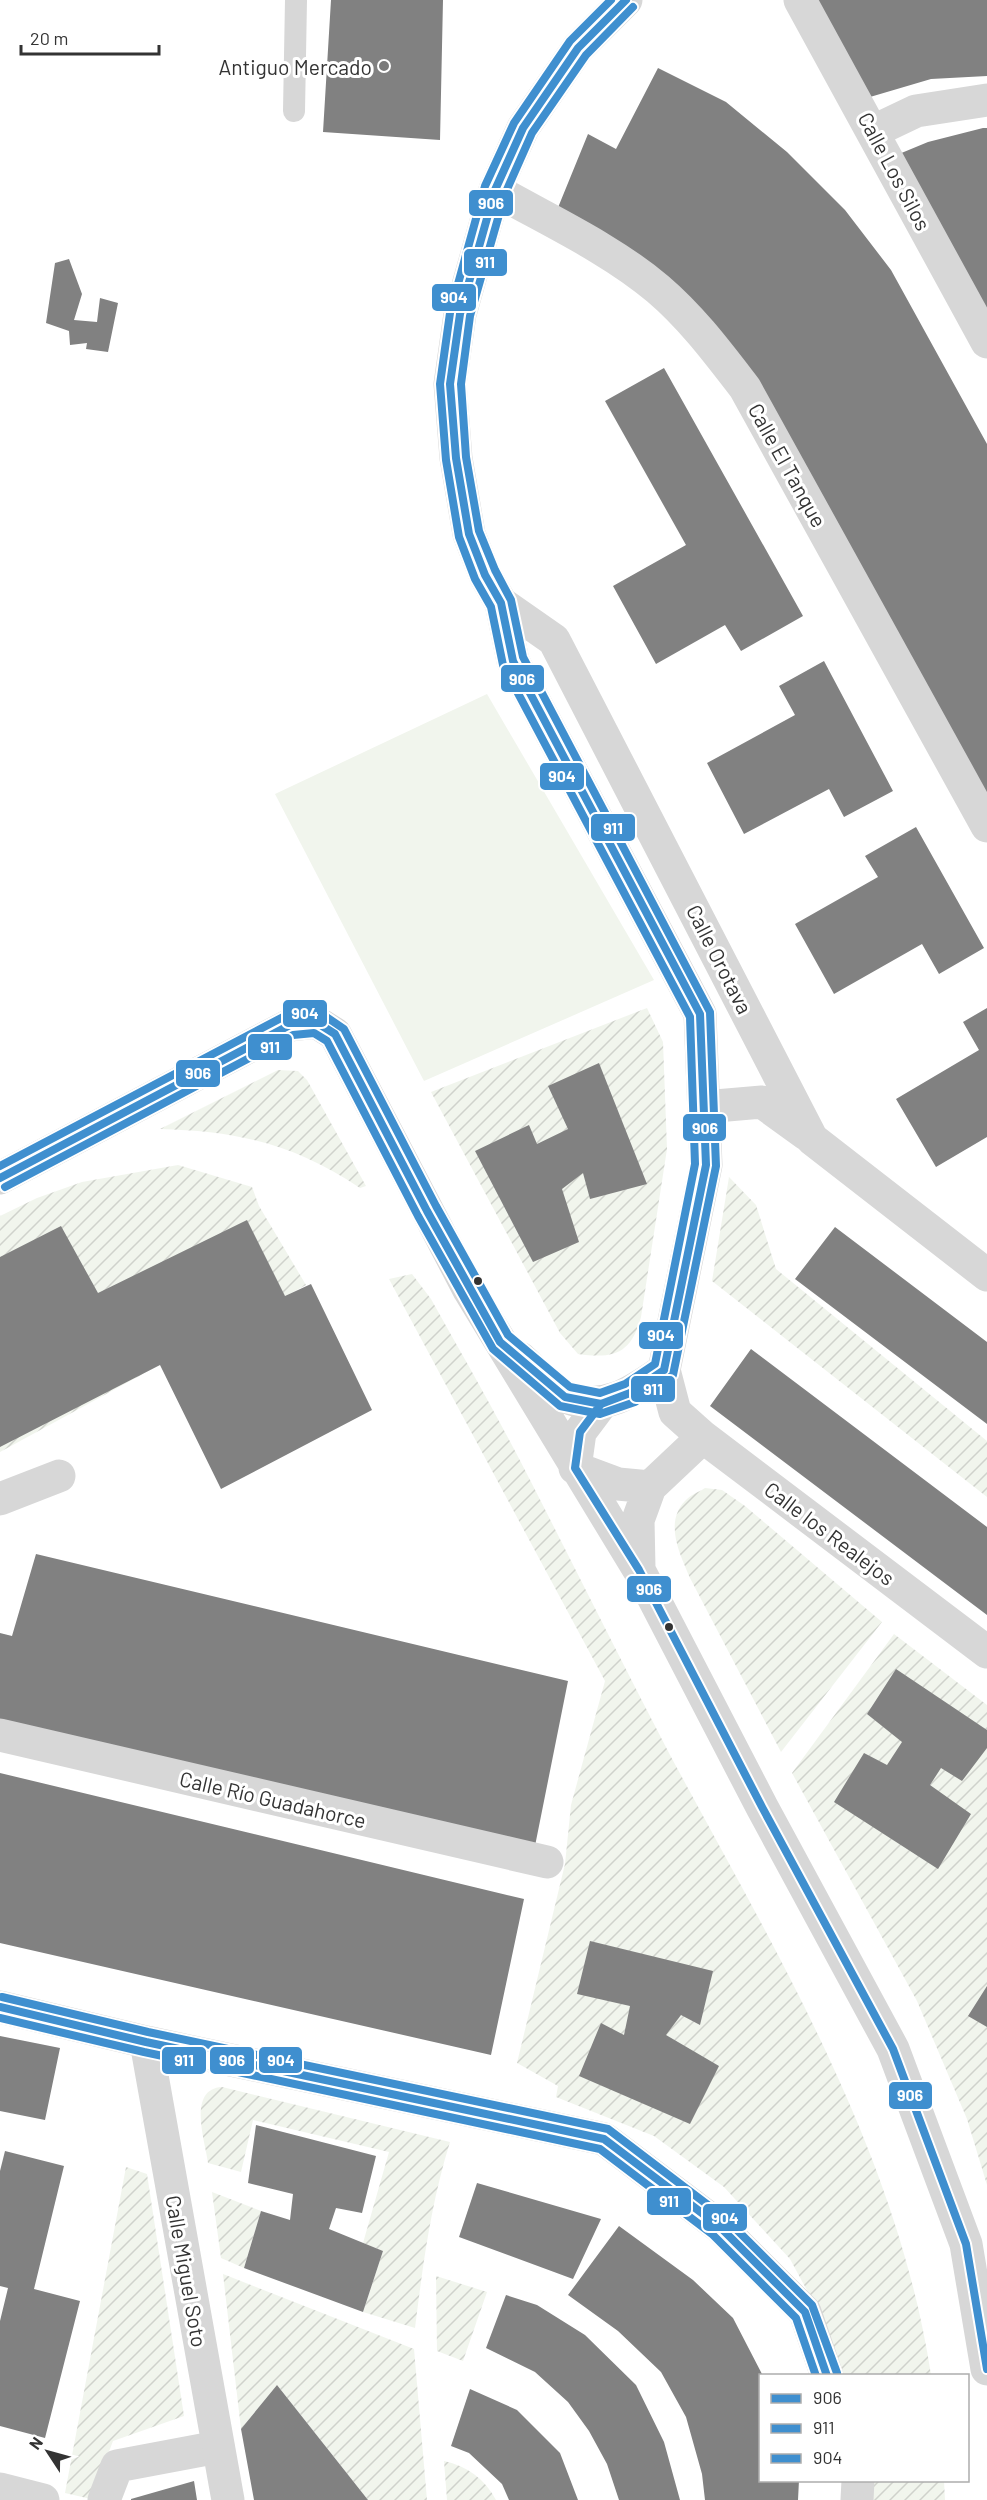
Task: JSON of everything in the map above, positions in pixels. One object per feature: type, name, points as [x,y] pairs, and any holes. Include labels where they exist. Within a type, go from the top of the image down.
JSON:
[{"type":"street","points":[[500,1342],[565,1397],[601,1404],[630,1393],[664,1370],[706,1165],[700,1014],[513,661],[501,603],[485,575],[470,534],[456,458],[450,384],[460,314],[495,190],[523,128],[578,48],[626,0]]},
{"type":"street","name":"Calle Los Silos","points":[[800,0],[987,342]]},
{"type":"street","points":[[873,130],[916,111],[987,100]]},
{"type":"street","name":"Calle El Tanque","points":[[495,190],[593,245],[657,288],[710,342],[746,388],[987,826]]},
{"type":"street","name":"Calle Orotava","points":[[501,603],[554,640],[812,1139],[987,1275]]},
{"type":"street","points":[[0,1178],[290,1024],[315,1022],[335,1034],[427,1212],[500,1342],[639,1570],[762,1808],[892,2049],[966,2244],[987,2369]]},
{"type":"street","points":[[704,1107],[762,1102],[812,1139]]},
{"type":"street","name":"Calle los Realejos","points":[[664,1370],[675,1412],[703,1437],[987,1652]]},
{"type":"street","points":[[575,1468],[580,1432],[601,1404]]},
{"type":"street","points":[[639,1570],[638,1520],[650,1487],[703,1437]]},
{"type":"street","points":[[575,1468],[618,1484],[650,1487]]},
{"type":"street","points":[[0,1499],[59,1476]]},
{"type":"street","name":"Calle Río Guadahorce","points":[[0,1735],[547,1862]]},
{"type":"street","points":[[0,2007],[146,2042],[604,2139],[719,2226],[805,2312],[826,2374]]},
{"type":"street","name":"Calle Miguel Soto","points":[[146,2042],[228,2500]]},
{"type":"street","points":[[104,2500],[117,2466],[218,2447]]},
{"type":"street","points":[[857,2500],[858,2482]]},
{"type":"street","points":[[0,2489],[43,2500]]},
{"type":"lane","points":[[294,111],[296,0]]},
{"type":"shaded area","points":[[487,694],[654,980],[424,1081],[275,794]]},
{"type":"shaded area","points":[[647,1008],[663,1042],[667,1149],[641,1317],[632,1339],[619,1351],[602,1356],[578,1354],[560,1333],[431,1092]]},
{"type":"shaded area","points":[[278,1070],[298,1071],[307,1080],[366,1186],[360,1188],[312,1160],[264,1143],[215,1133],[160,1129]]},
{"type":"shaded area","points":[[178,1165],[252,1187],[259,1206],[306,1285],[0,1452],[0,1216],[37,1198],[82,1182]]},
{"type":"shaded area","points":[[729,1177],[756,1205],[776,1269],[987,1441],[987,1497],[712,1281]]},
{"type":"shaded area","points":[[412,1274],[431,1299],[529,1478],[670,1755],[751,1903],[828,2055],[891,2211],[914,2292],[931,2374],[842,2374],[829,2331],[790,2259],[724,2187],[654,2136],[556,2097],[558,2086],[517,2063],[565,1864],[571,1805],[605,1681],[389,1279]]},
{"type":"shaded area","points":[[705,1488],[722,1490],[745,1506],[882,1622],[781,1752],[690,1578],[678,1549],[675,1529],[679,1510],[687,1499]]},
{"type":"shaded area","points":[[894,1634],[987,1705],[987,2185],[967,2119],[917,2001],[792,1773]]},
{"type":"shaded area","points":[[222,2087],[450,2142],[433,2211],[415,2328],[363,2312],[383,2251],[363,2243],[389,2152],[253,2120],[241,2172],[208,2163],[202,2130],[201,2106],[211,2090]]},
{"type":"shaded area","points":[[126,2167],[147,2174],[184,2416],[113,2441],[91,2499],[65,2493]]},
{"type":"shaded area","points":[[212,2192],[261,2211],[244,2268],[221,2258]]},
{"type":"shaded area","points":[[223,2274],[414,2349],[427,2500],[368,2500],[277,2385],[241,2429]]},
{"type":"shaded area","points":[[436,2276],[487,2292],[463,2361],[437,2351]]},
{"type":"shaded area","points":[[444,2461],[474,2474],[496,2500],[447,2500]]},
{"type":"shaded area","points":[[868,2482],[944,2482],[945,2500],[869,2500]]},
{"type":"building","name":"Antiguo Mercado","points":[[331,0],[443,0],[440,140],[323,132]]},
{"type":"building","points":[[811,0],[987,0],[987,76],[931,79],[870,97]]},
{"type":"building","points":[[658,68],[726,102],[787,152],[845,210],[891,270],[987,444],[987,804],[708,326],[557,210],[588,134],[616,149]]},
{"type":"building","points":[[987,128],[987,325],[899,154],[928,142]]},
{"type":"building","points":[[69,259],[82,294],[74,320],[97,322],[100,298],[118,303],[108,352],[86,349],[87,343],[70,345],[69,331],[46,323],[55,263]]},
{"type":"building","points":[[664,368],[803,616],[741,651],[725,625],[656,664],[613,586],[686,545],[605,401]]},
{"type":"building","points":[[824,661],[893,791],[844,817],[829,789],[744,834],[707,763],[795,715],[779,686]]},
{"type":"building","points":[[916,827],[984,948],[939,974],[922,944],[834,994],[795,924],[878,877],[865,856]]},
{"type":"building","points":[[987,1008],[987,1137],[936,1167],[896,1099],[979,1050],[963,1022]]},
{"type":"building","points":[[599,1063],[647,1184],[590,1199],[583,1173],[562,1189],[579,1242],[533,1262],[475,1151],[529,1125],[537,1144],[568,1129],[548,1086]]},
{"type":"building","points":[[247,1220],[285,1296],[311,1284],[372,1410],[221,1489],[160,1365],[0,1447],[0,1257],[61,1226],[98,1293]]},
{"type":"building","points":[[835,1227],[987,1342],[987,1424],[795,1279]]},
{"type":"building","points":[[751,1349],[987,1527],[987,1615],[710,1406]]},
{"type":"building","points":[[36,1554],[568,1681],[534,1851],[0,1725],[0,1633],[12,1636]]},
{"type":"building","points":[[896,1669],[987,1730],[987,1748],[962,1781],[941,1768],[930,1785],[971,1814],[938,1869],[834,1802],[864,1753],[887,1765],[902,1742],[867,1714]]},
{"type":"building","points":[[0,1773],[524,1899],[491,2055],[0,1943]]},
{"type":"building","points":[[590,1941],[713,1971],[700,2025],[681,2015],[666,2035],[719,2066],[690,2124],[579,2076],[601,2023],[624,2035],[630,2006],[577,1994]]},
{"type":"building","points":[[987,1986],[987,2027],[968,2016]]},
{"type":"building","points":[[0,2036],[60,2048],[45,2120],[0,2111]]},
{"type":"building","points":[[256,2125],[376,2156],[362,2213],[336,2208],[329,2229],[383,2251],[363,2312],[244,2268],[261,2211],[290,2220],[293,2194],[248,2183]]},
{"type":"building","points":[[5,2151],[64,2166],[34,2289],[80,2301],[45,2438],[0,2426],[0,2321],[8,2288],[0,2286],[0,2171]]},
{"type":"building","points":[[477,2183],[601,2219],[573,2279],[459,2237]]},
{"type":"building","points":[[619,2226],[693,2280],[733,2318],[762,2374],[759,2374],[759,2482],[799,2482],[798,2500],[705,2500],[702,2474],[686,2417],[661,2372],[618,2331],[568,2295]]},
{"type":"building","points":[[506,2295],[537,2305],[585,2335],[636,2385],[664,2442],[680,2500],[619,2500],[607,2464],[589,2431],[568,2402],[535,2372],[486,2348]]},
{"type":"building","points":[[277,2385],[368,2500],[254,2500],[241,2429]]},
{"type":"building","points":[[470,2389],[517,2410],[560,2453],[578,2500],[509,2500],[502,2484],[469,2453],[451,2446]]},
{"type":"building","points":[[194,2481],[197,2500],[131,2500],[131,2499]]},
{"type":"transit line","name":"904","points":[[0,1166],[285,1016],[319,1012],[344,1029],[436,1206],[508,1335],[570,1387],[600,1393],[625,1384],[655,1364],[695,1164],[690,1017],[503,665],[491,607],[475,579],[459,537],[446,460],[440,384],[450,313],[485,186],[514,123],[570,41],[611,0]]},
{"type":"transit line","name":"906","points":[[626,0],[578,48],[523,128],[495,190],[460,314],[450,384],[456,458],[469,534],[485,575],[501,603],[513,661],[700,1014],[706,1165],[664,1370]]},
{"type":"transit line","name":"911","points":[[5,1187],[293,1035],[314,1033],[327,1041],[418,1216],[493,1349],[560,1406],[600,1414],[635,1402],[673,1375],[716,1166],[710,1012],[523,657],[511,600],[495,570],[479,531],[466,457],[461,384],[470,316],[505,194],[532,133],[586,55],[633,7]]},
{"type":"transit line","name":"906","points":[[0,1178],[290,1025],[316,1022],[335,1034],[427,1211],[500,1342],[565,1397],[601,1404],[630,1393],[645,1383]]},
{"type":"transit line","name":"906","points":[[664,1370],[630,1393],[601,1404],[580,1432],[575,1468],[639,1570],[762,1807],[893,2049],[966,2244],[987,2369]]},
{"type":"transit line","name":"904","points":[[2,1997],[148,2032],[608,2129],[725,2218],[812,2305],[837,2373]]},
{"type":"transit line","name":"906","points":[[0,2007],[146,2042],[604,2139],[719,2226],[805,2312],[826,2374]]},
{"type":"transit line","name":"911","points":[[0,2018],[144,2052],[600,2149],[712,2234],[796,2318],[815,2374]]},
{"type":"place","name":"Antiguo Mercado","points":[[384,66]]}]
